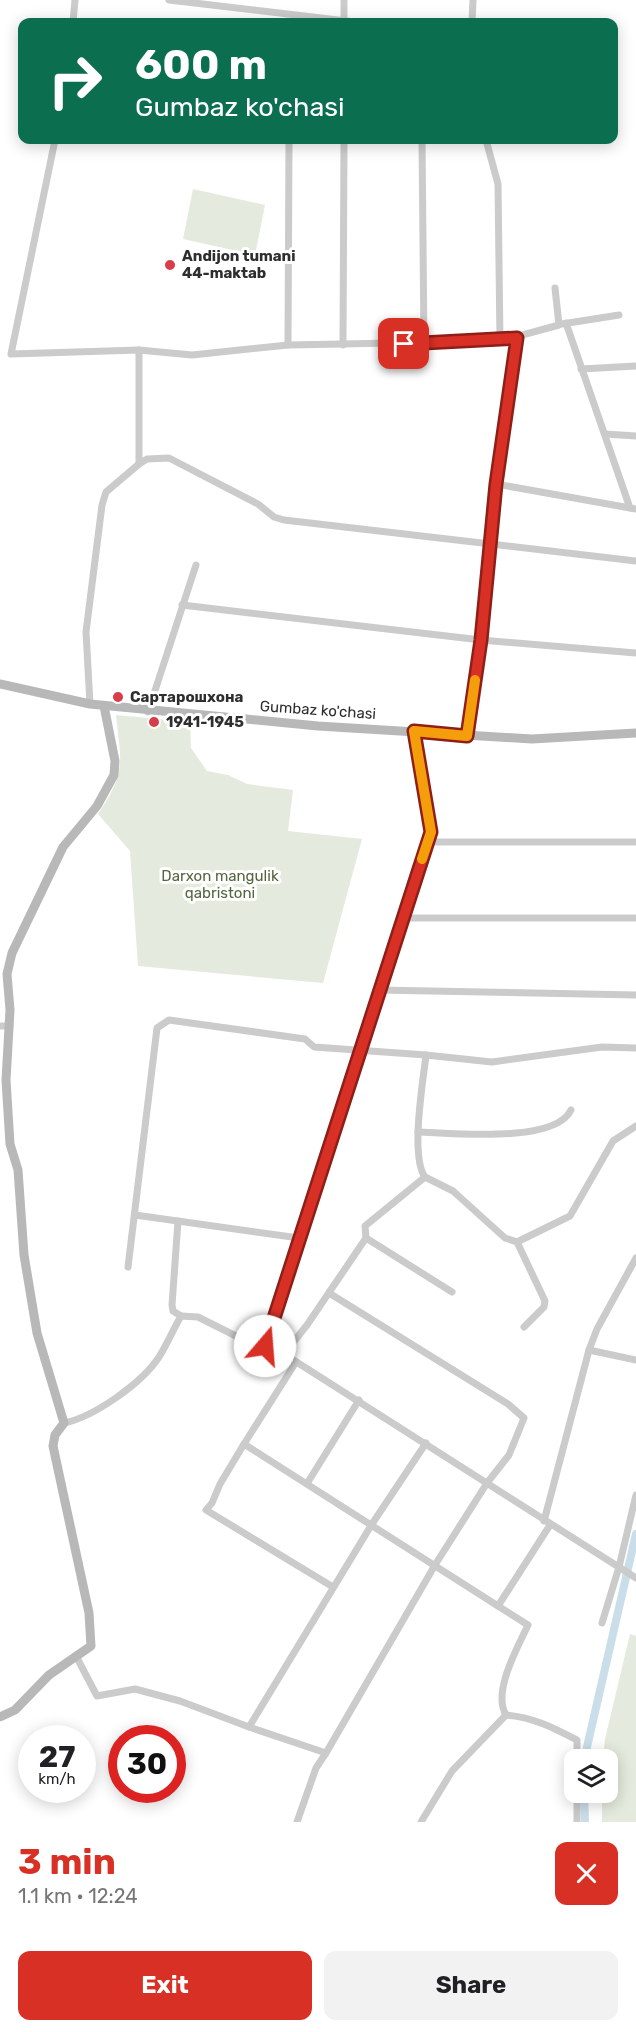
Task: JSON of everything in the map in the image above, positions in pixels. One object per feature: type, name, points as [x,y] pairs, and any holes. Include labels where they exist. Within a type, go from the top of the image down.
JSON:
[{"type":"street","points":[[73,18],[75,0]]},
{"type":"street","points":[[169,0],[316,18]]},
{"type":"street","points":[[344,0],[344,18]]},
{"type":"street","points":[[472,18],[474,0]]},
{"type":"street","points":[[54,144],[11,354],[139,350],[192,355],[288,345],[500,341],[562,324],[619,315]]},
{"type":"street","points":[[288,144],[288,345]]},
{"type":"street","points":[[343,345],[344,144]]},
{"type":"street","points":[[422,144],[424,344]]},
{"type":"street","points":[[487,144],[498,184],[500,341]]},
{"type":"street","points":[[555,288],[562,324],[633,509]]},
{"type":"street","points":[[467,736],[481,640],[496,484],[517,338]]},
{"type":"street","points":[[139,350],[139,464]]},
{"type":"street","points":[[581,369],[636,366]]},
{"type":"street","points":[[605,434],[636,436]]},
{"type":"street","points":[[90,704],[86,632],[102,505],[106,492],[147,459],[169,458],[258,504],[274,517],[284,520],[492,542],[636,561]]},
{"type":"street","points":[[496,484],[633,509]]},
{"type":"street","points":[[148,712],[196,565]]},
{"type":"street","points":[[182,604],[481,640],[636,653]]},
{"type":"street","name":"Gumbaz ko'chasi","points":[[0,684],[90,704],[148,712],[318,726],[532,739],[636,733]]},
{"type":"street","points":[[64,1423],[37,1333],[24,1255],[18,1170],[10,1133],[6,1080],[7,974],[12,953],[63,847],[71,834],[97,806],[114,775],[115,761],[104,706]]},
{"type":"street","points":[[265,1346],[378,990],[431,832],[414,731]]},
{"type":"street","points":[[427,842],[636,842]]},
{"type":"street","points":[[402,918],[636,918]]},
{"type":"street","points":[[378,990],[636,995]]},
{"type":"street","points":[[128,1267],[157,1028],[160,1023],[177,1019],[305,1039],[314,1047],[492,1062],[602,1047],[636,1048]]},
{"type":"street","points":[[426,1055],[418,1132],[420,1166],[425,1177],[453,1191],[505,1238],[517,1242],[557,1225],[570,1216],[613,1141],[636,1126]]},
{"type":"street","points":[[418,1132],[490,1134],[544,1129],[562,1121],[571,1110]]},
{"type":"street","points":[[284,1354],[366,1238],[365,1226],[425,1177]]},
{"type":"street","points":[[135,1215],[299,1238]]},
{"type":"street","points":[[178,1221],[173,1311],[181,1316],[198,1317],[284,1354],[636,1578]]},
{"type":"street","points":[[366,1238],[452,1292]]},
{"type":"street","points":[[517,1242],[545,1301],[544,1307],[524,1327]]},
{"type":"street","points":[[498,1606],[547,1523],[589,1350],[597,1329],[636,1258]]},
{"type":"street","points":[[297,1822],[316,1768],[435,1565],[487,1483],[509,1455],[522,1426],[523,1414],[329,1293]]},
{"type":"street","points":[[0,1717],[15,1710],[49,1675],[91,1646],[91,1627],[53,1446],[55,1436],[64,1423],[75,1421],[106,1404],[134,1383],[158,1359],[181,1316]]},
{"type":"street","points":[[589,1350],[636,1360]]},
{"type":"street","points":[[296,1362],[220,1484],[212,1503],[206,1509],[333,1587]]},
{"type":"street","points":[[308,1482],[359,1400]]},
{"type":"street","points":[[249,1727],[372,1524],[426,1443]]},
{"type":"street","points":[[244,1444],[308,1482],[528,1625],[511,1663],[502,1692],[502,1706],[506,1715]]},
{"type":"street","points":[[602,1623],[619,1567],[636,1495]]},
{"type":"street","points":[[76,1656],[97,1696],[135,1689],[180,1701],[326,1753]]},
{"type":"street","points":[[506,1715],[547,1724],[578,1740],[578,1749]]},
{"type":"street","points":[[421,1822],[452,1771],[506,1715]]},
{"type":"street","points":[[577,1803],[577,1822]]},
{"type":"green space","points":[[193,189],[265,205],[255,255],[183,239]]},
{"type":"green space","name":"Darxon mangulik qabristoni","points":[[116,715],[190,722],[191,748],[207,771],[228,775],[247,784],[293,790],[288,831],[362,839],[323,983],[138,966],[130,851],[98,814],[114,787],[120,766]]},
{"type":"green space","points":[[630,1634],[636,1636],[636,1822],[602,1822],[602,1803],[618,1803],[618,1749],[604,1749]]},
{"type":"waterway","points":[[587,1749],[636,1534]]},
{"type":"waterway","points":[[584,1803],[585,1822]]},
{"type":"slow traffic","points":[[422,859],[431,832],[414,731],[467,736],[475,680]]},
{"type":"place","name":"Andijon tumani 44-maktab","points":[[170,265]]},
{"type":"place","name":"Сартарошхона","points":[[118,697]]},
{"type":"place","name":"1941-1945","points":[[154,722]]},
{"type":"route","points":[[265,1346],[359,1049],[431,832],[414,731],[467,736],[481,640],[496,484],[517,338],[500,341],[404,344]]}]
